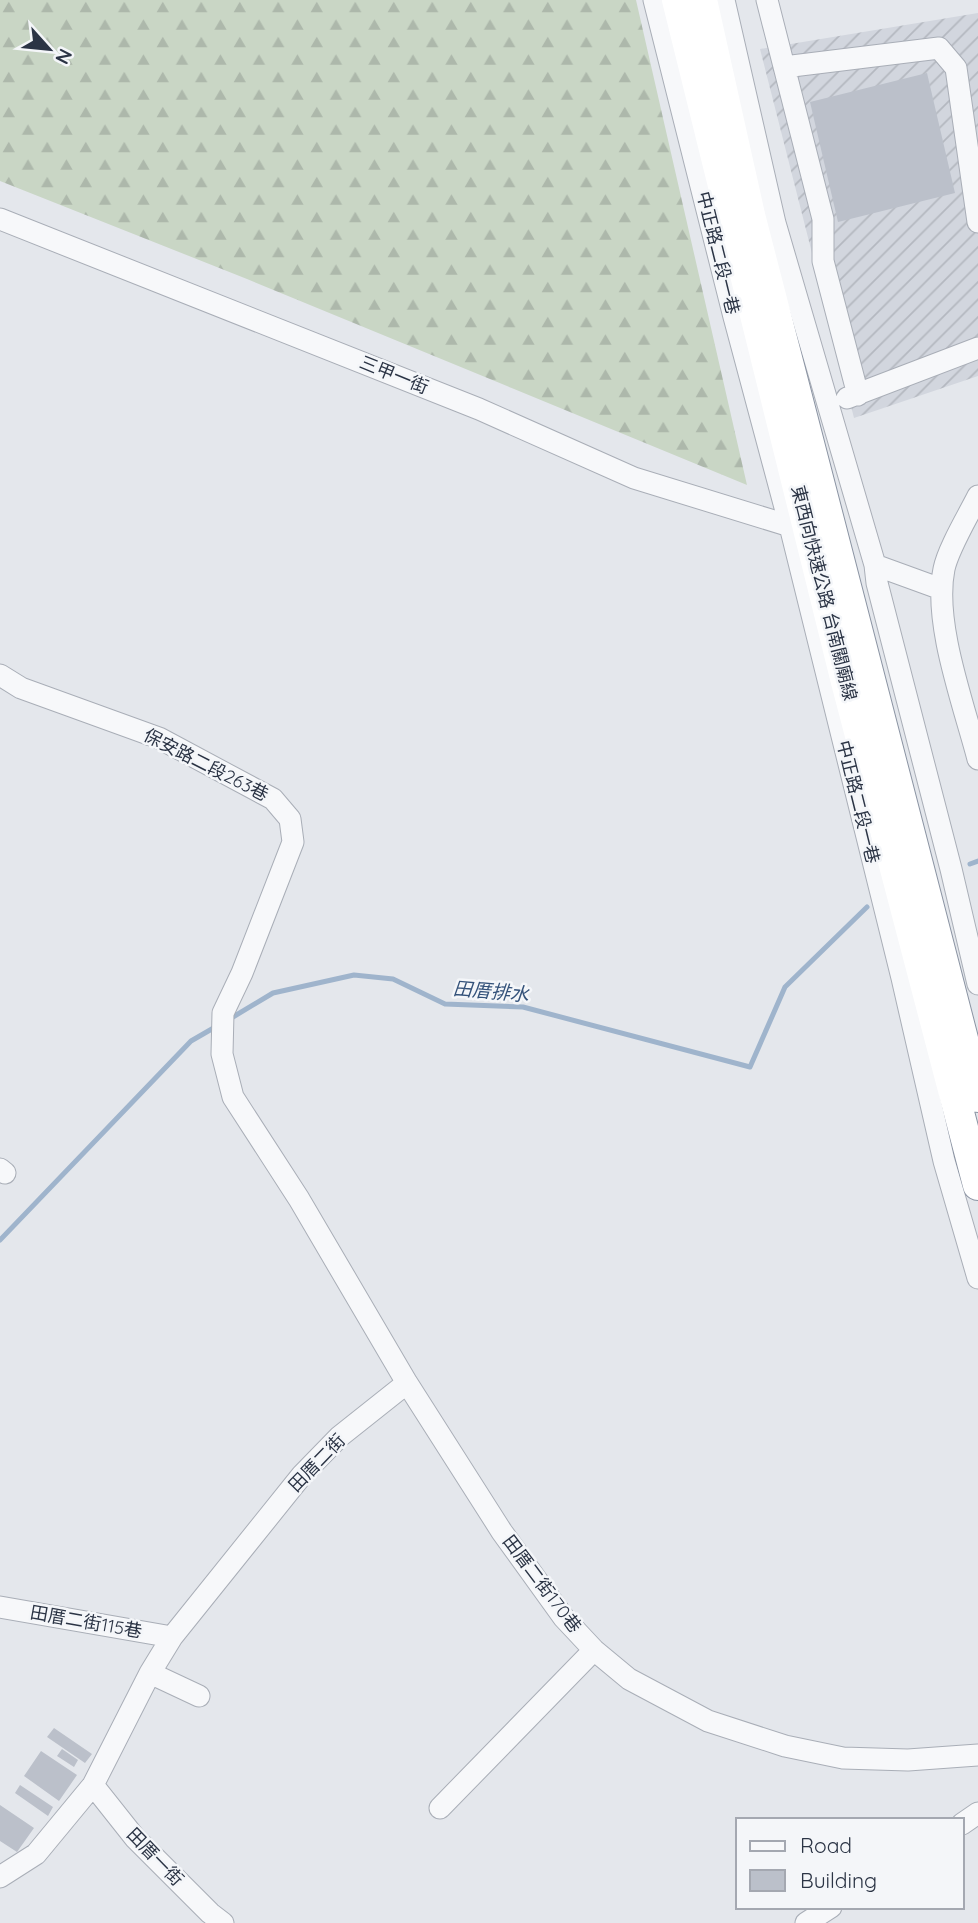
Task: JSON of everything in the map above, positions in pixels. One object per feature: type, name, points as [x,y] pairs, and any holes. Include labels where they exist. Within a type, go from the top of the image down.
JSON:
[{"type":"highway","name":"東西向快速公路 台南關廟線","points":[[677,0],[846,682],[978,1185]]},
{"type":"highway","name":"東西向快速公路 台南關廟線","points":[[702,0],[750,215],[978,1097]]},
{"type":"street","name":"中正路二段一巷","points":[[654,0],[790,526],[902,978],[944,1160],[978,1278]]},
{"type":"street","points":[[724,0],[775,223],[875,565],[877,583],[978,984]]},
{"type":"street","points":[[766,0],[823,219],[823,261],[858,395]]},
{"type":"street","points":[[784,67],[939,48],[956,68],[978,222]]},
{"type":"street","name":"三甲一街","points":[[0,219],[479,409],[634,478],[790,526]]},
{"type":"street","points":[[828,403],[858,395],[978,348]]},
{"type":"street","points":[[978,496],[944,566],[941,589],[943,625],[978,759]]},
{"type":"street","points":[[875,565],[941,589]]},
{"type":"street","name":"保安路二段263巷","points":[[0,675],[21,688],[159,738],[273,799],[290,820],[293,842],[223,1020],[222,1054],[233,1097],[299,1199],[407,1383]]},
{"type":"street","name":"田厝二街","points":[[0,1877],[36,1854],[93,1785],[150,1673],[172,1637],[302,1475],[339,1437],[407,1383]]},
{"type":"street","name":"田厝二街170巷","points":[[407,1383],[502,1532],[564,1618],[594,1650],[629,1679],[708,1721],[785,1746],[843,1758],[908,1760],[978,1755]]},
{"type":"street","name":"田厝二街115巷","points":[[0,1607],[172,1637]]},
{"type":"street","points":[[440,1808],[594,1650]]},
{"type":"street","points":[[150,1673],[199,1696]]},
{"type":"street","name":"田厝一街","points":[[93,1785],[135,1838],[223,1923]]},
{"type":"street","points":[[806,1923],[828,1909]]},
{"type":"shaded area","points":[[978,13],[978,376],[854,418],[760,49]]},
{"type":"green space","points":[[0,0],[636,0],[747,485],[247,279],[0,181]]},
{"type":"building","points":[[927,73],[955,193],[838,222],[810,102]]},
{"type":"building","points":[[54,1728],[92,1754],[85,1763],[47,1737]]},
{"type":"building","points":[[62,1749],[78,1760],[74,1767],[57,1756]]},
{"type":"building","points":[[41,1751],[77,1775],[59,1801],[24,1776]]},
{"type":"building","points":[[20,1785],[53,1807],[48,1816],[15,1793]]},
{"type":"building","points":[[0,1805],[34,1828],[17,1852],[0,1841]]},
{"type":"waterway","name":"田厝排水","points":[[970,864],[978,861]]},
{"type":"waterway","name":"田厝排水","points":[[228,1020],[273,993],[354,975],[393,979],[445,1004],[523,1007],[750,1067],[785,987],[867,907]]},
{"type":"waterway","name":"田厝排水","points":[[0,1240],[191,1041],[217,1026]]}]
